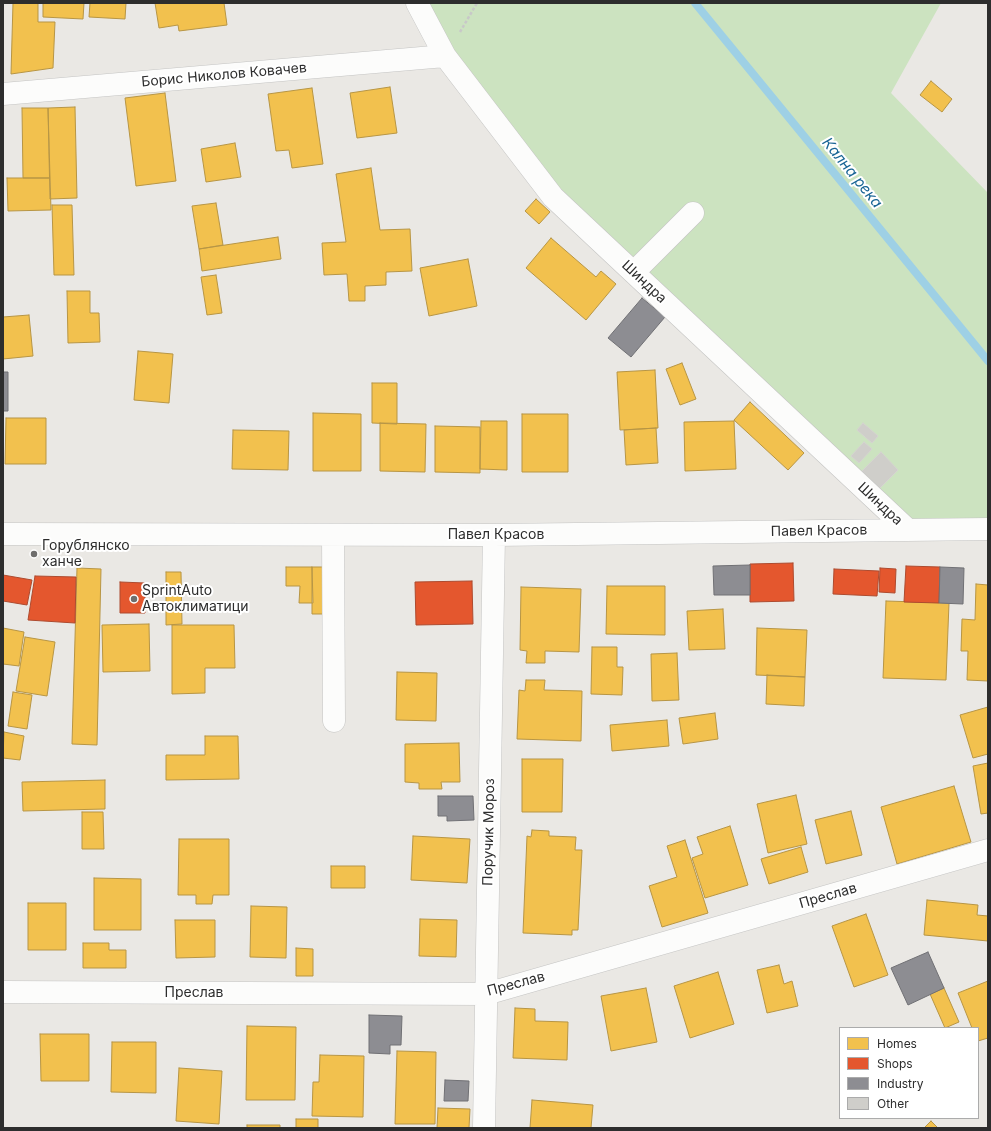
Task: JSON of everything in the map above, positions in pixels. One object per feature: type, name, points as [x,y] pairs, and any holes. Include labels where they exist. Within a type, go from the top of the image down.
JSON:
[{"type":"street","name":"Шиндра","points":[[417,3],[445,56],[553,197],[908,530]]},
{"type":"street","name":"Борис Николов Ковачев","points":[[3,94],[445,56]]},
{"type":"street","points":[[634,272],[693,213]]},
{"type":"street","name":"Павел Красов","points":[[3,534],[494,536],[988,529]]},
{"type":"street","points":[[333,535],[334,721]]},
{"type":"street","name":"Поручик Мороз","points":[[484,1128],[494,536]]},
{"type":"street","name":"Преслав","points":[[3,992],[486,994],[988,850]]},
{"type":"green space","points":[[417,3],[941,3],[891,93],[988,193],[988,529],[908,530],[553,197]]},
{"type":"building: Homes","points":[[13,3],[38,3],[38,22],[55,22],[53,68],[11,74]]},
{"type":"building: Homes","points":[[43,3],[84,3],[83,19],[43,17]]},
{"type":"building: Homes","points":[[90,3],[126,3],[125,19],[89,17]]},
{"type":"building: Homes","points":[[155,3],[224,3],[227,25],[179,31],[178,25],[159,28]]},
{"type":"building: Homes","points":[[931,81],[952,99],[942,112],[920,95]]},
{"type":"building: Homes","points":[[390,87],[397,133],[357,138],[350,93]]},
{"type":"building: Homes","points":[[312,88],[323,164],[292,168],[289,150],[276,151],[268,94]]},
{"type":"building: Homes","points":[[165,93],[176,181],[136,186],[125,98]]},
{"type":"building: Homes","points":[[75,107],[77,198],[50,199],[48,108]]},
{"type":"building: Homes","points":[[22,108],[48,108],[50,178],[23,178]]},
{"type":"building: Homes","points":[[235,143],[241,177],[206,182],[201,149]]},
{"type":"building: Homes","points":[[371,168],[380,230],[410,229],[412,271],[386,272],[386,285],[365,286],[365,301],[349,301],[347,274],[324,275],[322,243],[346,242],[336,174]]},
{"type":"building: Homes","points":[[7,178],[50,178],[51,210],[8,211]]},
{"type":"building: Homes","points":[[536,199],[550,212],[539,224],[525,211]]},
{"type":"building: Homes","points":[[216,203],[223,245],[199,249],[192,206]]},
{"type":"building: Homes","points":[[52,205],[72,205],[74,275],[54,275]]},
{"type":"building: Homes","points":[[278,237],[281,259],[202,271],[199,249]]},
{"type":"building: Homes","points":[[551,238],[596,277],[601,271],[616,284],[586,320],[526,268]]},
{"type":"building: Homes","points":[[468,259],[477,306],[429,316],[420,268]]},
{"type":"building: Homes","points":[[216,275],[222,313],[207,315],[201,277]]},
{"type":"building: Homes","points":[[67,291],[90,291],[90,313],[99,313],[100,342],[68,343]]},
{"type":"building: Homes","points":[[29,315],[33,356],[3,359],[3,317]]},
{"type":"building: Homes","points":[[138,351],[173,354],[169,403],[134,400]]},
{"type":"building: Homes","points":[[682,363],[696,399],[680,405],[666,369]]},
{"type":"building: Homes","points":[[655,370],[658,428],[620,430],[617,372]]},
{"type":"building: Homes","points":[[372,383],[397,383],[397,424],[372,423]]},
{"type":"building: Homes","points":[[750,402],[804,453],[788,470],[734,420]]},
{"type":"building: Homes","points":[[313,413],[361,414],[361,471],[313,471]]},
{"type":"building: Homes","points":[[522,414],[568,414],[568,472],[522,472]]},
{"type":"building: Homes","points":[[6,418],[46,418],[46,464],[5,464]]},
{"type":"building: Homes","points":[[481,421],[507,421],[507,470],[480,469]]},
{"type":"building: Homes","points":[[734,421],[736,469],[685,471],[684,422]]},
{"type":"building: Homes","points":[[380,423],[426,424],[425,472],[380,471]]},
{"type":"building: Homes","points":[[435,426],[480,427],[480,473],[435,472]]},
{"type":"building: Homes","points":[[656,428],[658,463],[626,465],[624,430]]},
{"type":"building: Homes","points":[[233,430],[289,431],[288,470],[232,469]]},
{"type":"building: Homes","points":[[286,567],[312,567],[313,603],[299,603],[300,586],[286,586]]},
{"type":"building: Homes","points":[[312,567],[327,567],[327,614],[312,614]]},
{"type":"building: Homes","points":[[77,568],[101,569],[97,745],[72,744]]},
{"type":"building: Homes","points":[[166,572],[181,572],[182,624],[166,625]]},
{"type":"building: Homes","points":[[976,584],[988,585],[988,681],[967,680],[968,651],[961,651],[962,619],[975,620]]},
{"type":"building: Homes","points":[[607,586],[665,586],[665,635],[606,634]]},
{"type":"building: Homes","points":[[521,587],[581,589],[579,652],[545,651],[545,663],[526,663],[527,651],[520,650]]},
{"type":"building: Homes","points":[[886,601],[949,603],[946,680],[883,678]]},
{"type":"building: Homes","points":[[723,609],[725,649],[689,650],[687,611]]},
{"type":"building: Homes","points":[[149,624],[150,671],[103,672],[102,625]]},
{"type":"building: Homes","points":[[172,625],[234,625],[235,668],[205,668],[205,693],[172,694]]},
{"type":"building: Homes","points":[[3,628],[24,632],[19,666],[3,664]]},
{"type":"building: Homes","points":[[757,628],[807,630],[805,677],[756,675]]},
{"type":"building: Homes","points":[[25,637],[55,642],[47,696],[16,691]]},
{"type":"building: Homes","points":[[592,647],[617,647],[617,667],[623,667],[622,695],[591,694]]},
{"type":"building: Homes","points":[[677,653],[679,700],[652,701],[651,654]]},
{"type":"building: Homes","points":[[397,672],[437,673],[436,721],[396,720]]},
{"type":"building: Homes","points":[[767,675],[805,677],[804,706],[766,704]]},
{"type":"building: Homes","points":[[526,680],[545,680],[544,690],[582,691],[581,741],[517,739],[519,690],[525,691]]},
{"type":"building: Homes","points":[[13,692],[32,695],[27,729],[8,726]]},
{"type":"building: Homes","points":[[988,707],[988,754],[973,758],[960,715]]},
{"type":"building: Homes","points":[[715,713],[718,739],[683,744],[679,718]]},
{"type":"building: Homes","points":[[667,720],[669,746],[612,751],[610,725]]},
{"type":"building: Homes","points":[[4,732],[24,736],[20,760],[3,758]]},
{"type":"building: Homes","points":[[205,736],[238,736],[239,779],[166,780],[166,755],[205,755]]},
{"type":"building: Homes","points":[[459,743],[460,782],[441,782],[442,789],[419,789],[419,783],[405,782],[405,744]]},
{"type":"building: Homes","points":[[522,759],[563,759],[562,812],[522,812]]},
{"type":"building: Homes","points":[[988,763],[988,813],[981,814],[973,766]]},
{"type":"building: Homes","points":[[105,780],[105,809],[23,811],[22,782]]},
{"type":"building: Homes","points":[[954,786],[971,842],[897,864],[881,807]]},
{"type":"building: Homes","points":[[796,795],[807,844],[768,853],[757,804]]},
{"type":"building: Homes","points":[[851,811],[862,855],[826,864],[815,820]]},
{"type":"building: Homes","points":[[82,812],[103,812],[104,849],[82,849]]},
{"type":"building: Homes","points":[[730,826],[748,885],[705,898],[692,858],[703,854],[697,837]]},
{"type":"building: Homes","points":[[532,830],[549,831],[549,836],[576,837],[575,850],[582,850],[578,930],[572,930],[572,935],[523,933],[527,836],[531,837]]},
{"type":"building: Homes","points":[[413,836],[470,839],[467,883],[411,880]]},
{"type":"building: Homes","points":[[179,839],[229,839],[229,895],[213,895],[212,904],[196,904],[196,895],[178,895]]},
{"type":"building: Homes","points":[[685,840],[708,913],[662,927],[649,886],[677,877],[667,846]]},
{"type":"building: Homes","points":[[801,847],[808,872],[769,884],[761,859]]},
{"type":"building: Homes","points":[[331,866],[365,866],[365,888],[331,888]]},
{"type":"building: Homes","points":[[94,878],[141,879],[141,930],[94,930]]},
{"type":"building: Homes","points":[[927,900],[978,905],[977,915],[988,916],[988,941],[924,935]]},
{"type":"building: Homes","points":[[28,903],[66,903],[66,950],[28,950]]},
{"type":"building: Homes","points":[[251,906],[287,907],[286,958],[250,957]]},
{"type":"building: Homes","points":[[866,914],[888,975],[854,987],[832,926]]},
{"type":"building: Homes","points":[[420,919],[457,920],[456,957],[419,956]]},
{"type":"building: Homes","points":[[175,920],[215,920],[215,957],[176,958]]},
{"type":"building: Homes","points":[[83,943],[109,943],[109,950],[126,950],[126,968],[83,968]]},
{"type":"building: Homes","points":[[296,948],[313,949],[313,976],[296,976]]},
{"type":"building: Homes","points":[[779,965],[784,984],[792,981],[798,1006],[767,1013],[757,970]]},
{"type":"building: Homes","points":[[718,972],[734,1024],[690,1038],[674,986]]},
{"type":"building: Homes","points":[[988,981],[988,1038],[979,1041],[979,1027],[972,1027],[958,993]]},
{"type":"building: Homes","points":[[646,988],[657,1042],[611,1051],[601,996]]},
{"type":"building: Homes","points":[[944,988],[959,1022],[945,1027],[930,994]]},
{"type":"building: Homes","points":[[515,1008],[535,1009],[535,1021],[568,1022],[567,1060],[513,1058]]},
{"type":"building: Homes","points":[[247,1026],[296,1027],[295,1100],[246,1100]]},
{"type":"building: Homes","points":[[40,1034],[89,1034],[89,1081],[41,1081]]},
{"type":"building: Homes","points":[[112,1042],[156,1042],[156,1093],[111,1092]]},
{"type":"building: Homes","points":[[397,1051],[436,1052],[435,1124],[395,1124]]},
{"type":"building: Homes","points":[[320,1055],[364,1056],[363,1117],[312,1116],[313,1082],[319,1082]]},
{"type":"building: Homes","points":[[179,1068],[222,1071],[219,1124],[176,1121]]},
{"type":"building: Homes","points":[[532,1100],[593,1105],[591,1128],[530,1128]]},
{"type":"building: Homes","points":[[438,1108],[470,1109],[469,1128],[437,1128]]},
{"type":"building: Homes","points":[[296,1119],[318,1119],[318,1128],[296,1128]]},
{"type":"building: Homes","points":[[931,1121],[938,1128],[924,1128]]},
{"type":"building: Homes","points":[[247,1125],[280,1125],[280,1128],[247,1128]]},
{"type":"building: Shops","points":[[793,563],[794,601],[750,602],[750,564]]},
{"type":"building: Shops","points":[[906,566],[940,567],[939,603],[904,602]]},
{"type":"building: Shops","points":[[880,568],[896,569],[895,593],[879,592]]},
{"type":"building: Shops","points":[[834,569],[879,571],[877,596],[833,594]]},
{"type":"building: Shops","points":[[3,575],[32,580],[27,605],[3,601]]},
{"type":"building: Shops","points":[[35,576],[76,577],[75,623],[28,620]]},
{"type":"building: Shops","points":[[472,581],[473,624],[416,625],[415,582]]},
{"type":"building: Shops","points":[[120,582],[145,583],[145,613],[120,613]]},
{"type":"building: Industry","points":[[642,298],[665,317],[631,357],[608,338]]},
{"type":"building: Industry","points":[[3,372],[8,372],[8,411],[3,411]]},
{"type":"building: Industry","points":[[750,565],[750,595],[714,595],[713,566]]},
{"type":"building: Industry","points":[[940,567],[964,568],[963,604],[939,603]]},
{"type":"building: Industry","points":[[438,796],[473,796],[474,820],[447,821],[447,816],[438,816]]},
{"type":"building: Industry","points":[[928,952],[944,988],[908,1005],[891,968]]},
{"type":"building: Industry","points":[[369,1015],[402,1016],[401,1045],[390,1045],[390,1054],[369,1053]]},
{"type":"building: Industry","points":[[445,1080],[469,1081],[468,1101],[444,1101]]},
{"type":"building: Other","points":[[863,423],[878,436],[872,443],[857,430]]},
{"type":"building: Other","points":[[864,442],[872,449],[859,463],[851,456]]},
{"type":"building: Other","points":[[881,452],[898,470],[879,489],[862,471]]},
{"type":"waterway","name":"Кална река","points":[[695,3],[988,361]]},
{"type":"place","name":"Горублянско ханче","points":[[34,554]]},
{"type":"place","name":"SprintAuto Автоклиматици","points":[[134,599]]}]
